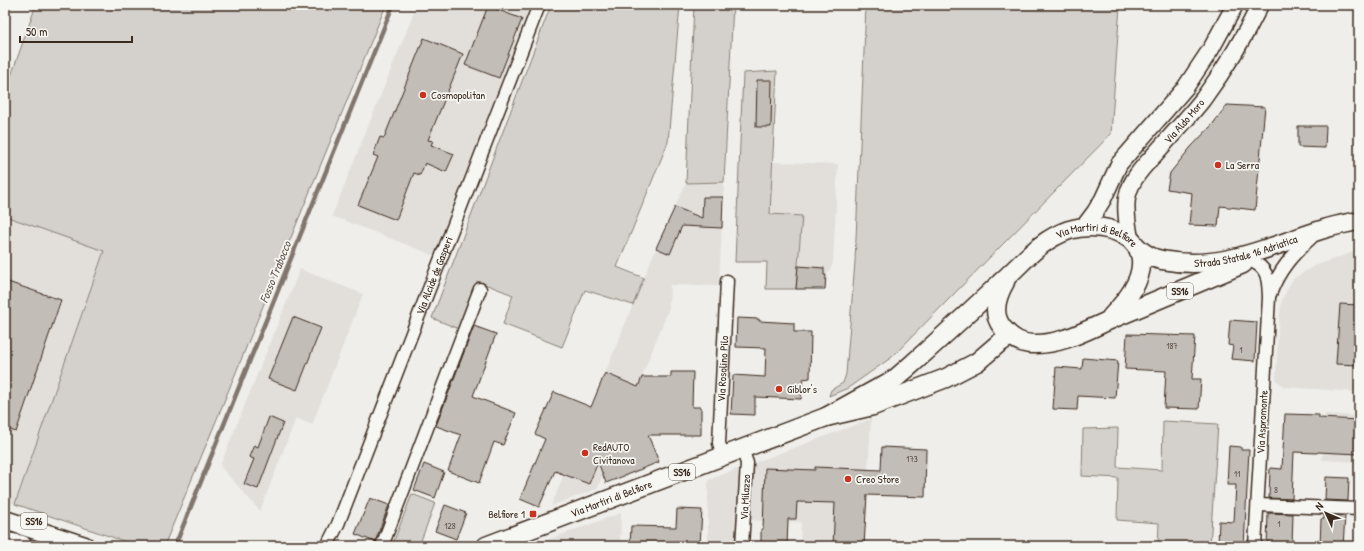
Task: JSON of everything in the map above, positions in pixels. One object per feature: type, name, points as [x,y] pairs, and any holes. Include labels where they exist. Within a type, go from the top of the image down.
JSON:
[{"type":"highway","points":[[5,543],[20,546]]},
{"type":"main road","name":"Strada Statale 16 Adriatica","points":[[1134,244],[1154,258],[1181,264],[1196,264],[1221,261],[1261,252],[1324,229],[1356,221]]},
{"type":"main road","name":"Strada Statale 16 Adriatica","points":[[1251,261],[1356,221]]},
{"type":"main road","name":"Via Martiri di Belfiore","points":[[826,417],[896,378],[1008,276],[1032,251],[1050,239],[1070,230],[1101,228],[1115,231],[1134,244],[1141,261],[1139,276],[1132,291],[1122,305],[1108,320]]},
{"type":"main road","name":"Via Martiri di Belfiore","points":[[1008,276],[998,294],[996,308],[997,318],[1001,326],[1010,336],[1021,342],[1032,344],[1048,343],[1079,334],[1108,320],[1251,261]]},
{"type":"main road","name":"Via Martiri di Belfiore","points":[[486,546],[826,417],[873,406],[946,378],[977,362],[1010,336]]},
{"type":"main road","name":"SS16","points":[[5,511],[33,520],[56,542]]},
{"type":"main road","name":"SS16","points":[[5,520],[56,542]]},
{"type":"main road","name":"SS16","points":[[5,530],[56,542],[85,546]]},
{"type":"street","name":"Via Alcide de Gasperi","points":[[327,546],[343,511],[539,5]]},
{"type":"street","name":"Via Aldo Moro","points":[[1083,228],[1103,199],[1119,164],[1184,88],[1211,49],[1235,5]]},
{"type":"street","name":"Via Aldo Moro","points":[[1134,244],[1127,220],[1127,195],[1134,180],[1202,99],[1227,64],[1260,5]]},
{"type":"street","name":"Via Aspromonte","points":[[1269,297],[1275,280],[1281,270],[1294,254],[1311,238]]},
{"type":"street","name":"Via Aspromonte","points":[[1251,261],[1258,264],[1266,273],[1269,297],[1255,546]]},
{"type":"street","name":"Via Rosolino Pilo","points":[[723,456],[719,443],[727,281]]},
{"type":"street","points":[[382,546],[480,289]]},
{"type":"street","name":"Via Milazzo","points":[[742,449],[747,463],[742,546]]},
{"type":"street","points":[[1258,505],[1359,509]]},
{"type":"shaded area","points":[[36,5],[386,5],[164,546],[138,546],[15,504],[104,251],[5,216],[5,93]]},
{"type":"shaded area","points":[[417,5],[528,5],[538,9],[441,258],[332,216]]},
{"type":"shaded area","points":[[551,5],[680,5],[668,142],[617,267],[644,278],[633,305],[585,290],[562,347],[503,324],[513,295],[477,281],[459,329],[432,318]]},
{"type":"shaded area","points":[[694,5],[733,5],[724,182],[686,183]]},
{"type":"shaded area","points":[[866,5],[1120,5],[1111,134],[892,357],[848,388],[829,396],[831,390],[843,383],[846,374],[855,262]]},
{"type":"shaded area","points":[[777,71],[770,214],[802,216],[796,289],[766,289],[767,262],[735,262],[743,73]]},
{"type":"shaded area","points":[[772,162],[838,164],[833,262],[826,275],[825,289],[796,289],[770,214]]},
{"type":"shaded area","points":[[724,182],[719,286],[670,285],[669,308],[597,489],[551,506],[656,248],[686,183]]},
{"type":"shaded area","points":[[5,216],[104,250],[15,504],[5,501]]},
{"type":"shaded area","points":[[1359,250],[1359,392],[1284,387],[1276,380],[1278,329],[1282,299],[1293,279],[1314,266]]},
{"type":"shaded area","points":[[300,269],[363,294],[312,425],[296,418],[260,511],[220,466]]},
{"type":"shaded area","points":[[1325,414],[1359,416],[1359,462],[1322,460]]},
{"type":"shaded area","points":[[871,419],[864,546],[800,546],[801,522],[744,520],[742,546],[708,546],[708,480]]},
{"type":"shaded area","points":[[1163,421],[1218,424],[1210,546],[1158,546],[1159,523],[1117,520],[1118,478],[1082,476],[1083,429],[1118,428],[1117,467],[1162,470]]},
{"type":"shaded area","points":[[412,494],[435,503],[419,546],[392,546]]},
{"type":"shaded area","points":[[621,513],[620,546],[536,546],[536,544]]},
{"type":"building","points":[[488,6],[522,19],[499,78],[465,65]]},
{"type":"building","name":"Cosmopolitan","points":[[424,38],[463,54],[428,140],[433,141],[431,145],[454,154],[446,172],[425,163],[420,175],[414,173],[396,220],[358,205],[378,157],[373,155],[380,137],[384,138]]},
{"type":"building","points":[[757,80],[772,80],[771,127],[756,127]]},
{"type":"building","name":"La Serra","points":[[1227,105],[1265,107],[1255,210],[1220,206],[1218,226],[1189,225],[1192,193],[1167,189],[1170,173],[1191,147],[1212,125]]},
{"type":"building","points":[[1298,126],[1326,126],[1325,148],[1298,147]]},
{"type":"building","points":[[703,197],[723,197],[722,228],[682,226],[670,254],[656,248],[675,207],[702,218]]},
{"type":"building","points":[[798,266],[824,268],[824,275],[826,275],[825,289],[796,289]]},
{"type":"building","points":[[5,281],[61,300],[16,432],[5,428]]},
{"type":"building","points":[[1340,304],[1359,305],[1359,365],[1336,364]]},
{"type":"building","points":[[293,317],[321,328],[297,390],[268,379]]},
{"type":"building","points":[[737,318],[794,323],[794,332],[811,332],[810,378],[803,379],[801,399],[755,397],[755,415],[731,414],[733,375],[765,377],[766,348],[736,347]]},
{"type":"building","points":[[1230,320],[1257,322],[1255,361],[1231,359],[1233,346],[1228,345]]},
{"type":"building","points":[[474,326],[496,334],[473,396],[516,413],[503,445],[494,442],[479,483],[448,471],[461,435],[436,426]]},
{"type":"building","points":[[1127,334],[1195,336],[1192,379],[1201,379],[1199,409],[1164,408],[1166,371],[1125,369]]},
{"type":"building","points":[[1083,358],[1118,361],[1115,398],[1078,396],[1077,410],[1053,409],[1056,367],[1082,369]]},
{"type":"building","points":[[671,372],[693,372],[692,407],[701,407],[701,435],[648,435],[659,462],[606,483],[598,462],[589,484],[555,471],[539,507],[520,499],[545,439],[535,434],[554,392],[591,407],[605,373],[638,387],[642,377],[671,377]]},
{"type":"building","points":[[1285,414],[1319,415],[1319,418],[1359,420],[1359,454],[1294,452],[1292,499],[1269,498],[1270,468],[1282,469]]},
{"type":"building","points":[[269,417],[283,423],[258,489],[244,484],[254,459],[249,457],[254,445],[258,447]]},
{"type":"building","points":[[1229,446],[1241,447],[1241,450],[1249,450],[1244,546],[1218,546],[1219,521],[1234,522],[1236,485],[1227,485]]},
{"type":"building","points":[[882,447],[926,449],[925,497],[867,495],[864,546],[833,546],[835,503],[797,502],[796,519],[788,519],[787,546],[761,546],[765,468],[815,470],[815,467],[881,470]]},
{"type":"building","points":[[424,464],[444,472],[435,498],[414,490]]},
{"type":"building","points":[[1326,477],[1349,478],[1348,501],[1325,500]]},
{"type":"building","points":[[370,498],[389,505],[375,542],[355,534]]},
{"type":"building","points":[[445,505],[466,513],[456,539],[435,531]]},
{"type":"building","points":[[677,509],[702,510],[700,545],[655,543],[655,546],[630,546],[631,526],[676,527]]},
{"type":"building","points":[[1268,513],[1293,514],[1292,546],[1267,546]]},
{"type":"building","points":[[1324,515],[1345,516],[1343,546],[1320,546],[1321,519],[1324,519]]},
{"type":"waterway","name":"Fosso Trabocco","points":[[175,546],[393,5]]},
{"type":"place","name":"Cosmopolitan","points":[[423,95]]},
{"type":"place","name":"La Serra","points":[[1218,165]]},
{"type":"place","name":"Giblor's","points":[[779,389]]},
{"type":"place","name":"RedAUTO Civitanova","points":[[585,453]]},
{"type":"place","name":"Creo Store","points":[[848,479]]},
{"type":"place","name":"Belfiore 1","points":[[533,514]]}]
